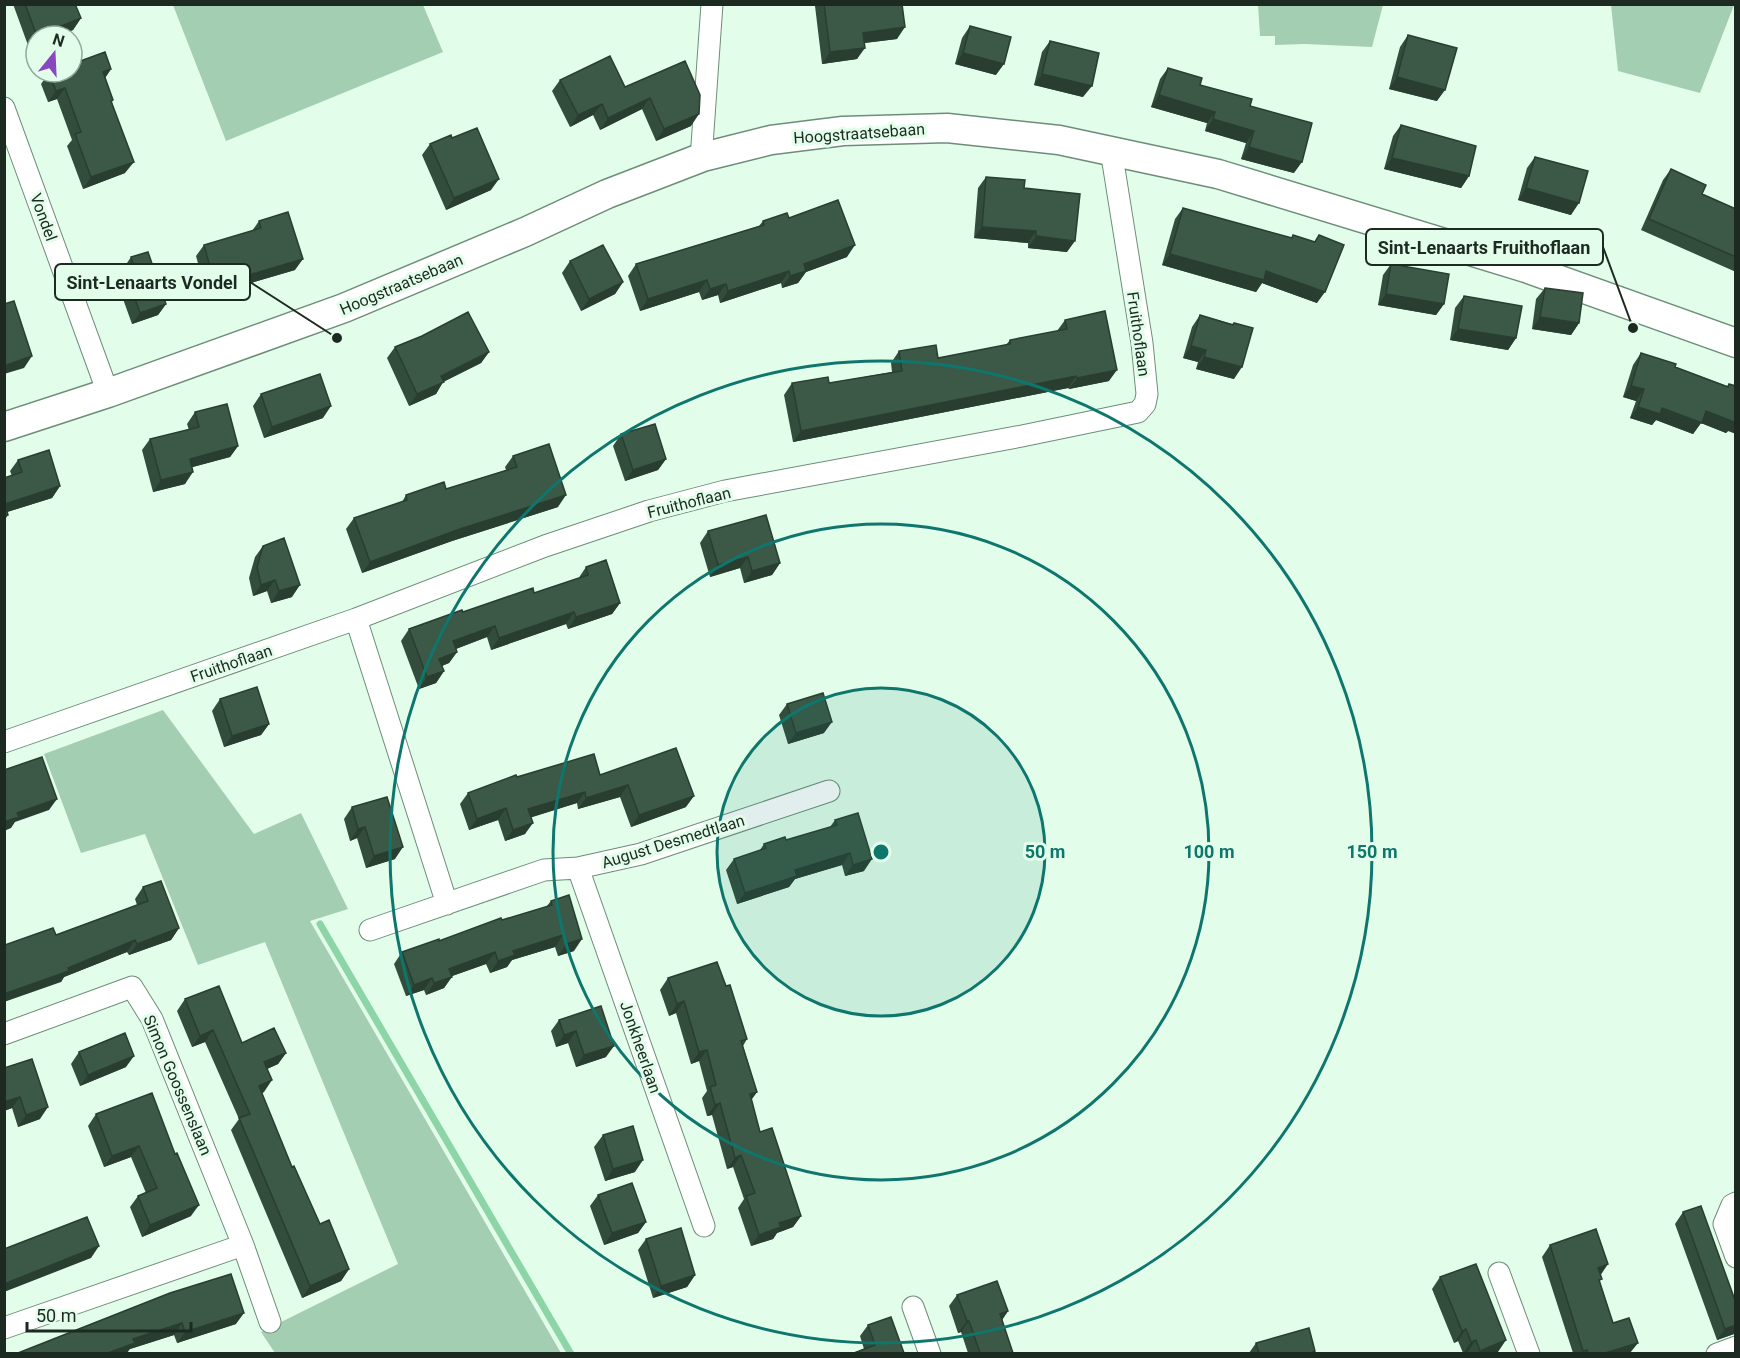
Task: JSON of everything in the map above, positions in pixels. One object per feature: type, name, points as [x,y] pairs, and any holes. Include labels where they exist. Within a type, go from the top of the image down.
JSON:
[{"type":"main road","name":"Hoogstraatsebaan","points":[[4,427],[108,393],[344,308],[525,232],[607,194],[703,157],[771,140],[843,131],[947,128],[1059,140],[1218,174],[1526,268],[1736,343]]},
{"type":"street","points":[[703,157],[712,4]]},
{"type":"street","name":"Vondel","points":[[4,108],[108,393]]},
{"type":"street","name":"Fruithoflaan","points":[[4,742],[356,619],[544,546],[649,511],[725,492],[1138,412],[1145,404],[1147,394],[1142,343],[1111,150]]},
{"type":"street","points":[[356,619],[447,904]]},
{"type":"street","name":"August Desmedtlaan","points":[[370,930],[544,870],[578,868],[641,854],[829,791]]},
{"type":"street","name":"Jonkheerlaan","points":[[578,868],[704,1226]]},
{"type":"street","name":"Simon Goossenslaan","points":[[4,1034],[132,987],[152,1019],[243,1245],[270,1322]]},
{"type":"street","points":[[1736,1203],[1732,1205],[1724,1224],[1736,1257]]},
{"type":"street","points":[[4,1328],[243,1245]]},
{"type":"street","points":[[1499,1273],[1529,1353]]},
{"type":"street","points":[[913,1307],[930,1353]]},
{"type":"street","points":[[1717,1353],[1736,1347]]},
{"type":"green space","points":[[1258,4],[1383,5],[1372,47],[1275,45],[1275,36],[1260,36]]},
{"type":"green space","points":[[173,5],[423,5],[443,52],[226,141]]},
{"type":"green space","points":[[1611,5],[1734,5],[1700,93],[1618,71]]},
{"type":"green space","points":[[163,710],[254,834],[301,813],[348,909],[310,921],[561,1353],[275,1353],[261,1332],[398,1264],[265,942],[198,965],[145,834],[81,853],[44,754]]},
{"type":"building","points":[[25,4],[75,4],[81,18],[66,24],[32,24]]},
{"type":"building","points":[[824,4],[902,4],[905,27],[863,33],[865,48],[830,52]]},
{"type":"building","points":[[970,26],[1011,37],[1004,64],[963,53]]},
{"type":"building","points":[[1408,35],[1457,48],[1445,90],[1397,77]]},
{"type":"building","points":[[1050,41],[1099,53],[1092,86],[1042,74]]},
{"type":"building","points":[[105,52],[111,69],[103,72],[113,100],[111,101],[134,162],[91,177],[75,134],[81,132],[65,88],[56,91],[53,84],[84,84],[84,60]]},
{"type":"building","points":[[610,56],[625,87],[685,61],[700,95],[699,114],[664,129],[650,98],[608,118],[602,104],[578,115],[560,80]]},
{"type":"building","points":[[1168,68],[1202,78],[1200,85],[1252,99],[1250,106],[1312,123],[1302,162],[1249,147],[1254,131],[1213,119],[1215,112],[1159,95]]},
{"type":"building","points":[[1401,125],[1476,146],[1469,176],[1392,158]]},
{"type":"building","points":[[477,128],[499,179],[454,198],[430,144]]},
{"type":"building","points":[[1535,157],[1588,171],[1579,203],[1526,188]]},
{"type":"building","points":[[1671,169],[1706,185],[1702,194],[1736,209],[1736,257],[1649,219]]},
{"type":"building","points":[[986,177],[1025,180],[1024,188],[1080,194],[1075,241],[1036,236],[1036,231],[982,227]]},
{"type":"building","points":[[838,200],[855,245],[804,264],[806,271],[790,276],[789,271],[728,291],[726,284],[710,289],[707,280],[648,299],[636,264],[764,225],[763,221],[787,213],[789,218]]},
{"type":"building","points":[[1183,208],[1292,238],[1293,235],[1315,242],[1319,235],[1344,245],[1325,292],[1266,271],[1264,280],[1170,254]]},
{"type":"building","points":[[288,212],[303,259],[215,285],[204,245],[261,228],[259,221]]},
{"type":"building","points":[[603,245],[623,282],[589,299],[570,261]]},
{"type":"building","points":[[148,252],[166,304],[140,313],[126,273],[135,270],[131,257]]},
{"type":"building","points":[[1391,264],[1449,274],[1444,304],[1386,294]]},
{"type":"building","points":[[1545,288],[1583,293],[1579,323],[1540,317]]},
{"type":"building","points":[[1464,296],[1522,306],[1516,338],[1458,329]]},
{"type":"building","points":[[14,301],[32,356],[4,366],[4,304]]},
{"type":"building","points":[[1105,311],[1117,370],[1077,378],[1076,376],[801,431],[792,383],[828,377],[829,383],[902,371],[899,351],[936,345],[938,358],[1010,344],[1010,340],[1067,329],[1065,320]]},
{"type":"building","points":[[468,312],[489,352],[441,376],[444,382],[417,394],[395,347]]},
{"type":"building","points":[[1200,315],[1233,325],[1234,323],[1253,328],[1242,367],[1204,357],[1206,350],[1191,346]]},
{"type":"building","points":[[1641,353],[1676,364],[1675,367],[1728,387],[1729,384],[1736,386],[1736,419],[1734,422],[1706,411],[1702,423],[1662,408],[1660,414],[1638,407],[1644,389],[1631,386]]},
{"type":"building","points":[[320,374],[331,406],[272,427],[261,394]]},
{"type":"building","points":[[227,404],[238,446],[190,459],[193,472],[161,480],[150,439],[199,427],[195,412]]},
{"type":"building","points":[[655,424],[666,459],[633,470],[621,434]]},
{"type":"building","points":[[549,444],[566,495],[460,529],[370,562],[354,518],[407,500],[406,495],[444,482],[446,489],[517,467],[513,456]]},
{"type":"building","points":[[49,450],[60,486],[5,504],[8,515],[4,516],[4,478],[22,472],[18,460]]},
{"type":"building","points":[[766,515],[780,563],[752,571],[748,557],[718,565],[708,531]]},
{"type":"building","points":[[284,538],[300,585],[279,591],[275,580],[261,585],[257,567],[263,546]]},
{"type":"building","points":[[606,560],[620,603],[576,617],[574,612],[499,638],[495,626],[453,641],[457,652],[439,659],[444,671],[427,677],[409,629],[533,588],[534,593],[588,575],[586,567]]},
{"type":"building","points":[[257,687],[269,724],[232,736],[220,699]]},
{"type":"building","points":[[823,693],[832,722],[796,733],[787,704]]},
{"type":"building","points":[[676,748],[694,796],[639,815],[628,785],[586,798],[585,792],[528,809],[533,823],[513,830],[506,808],[477,819],[468,793],[516,775],[517,777],[594,754],[600,775]]},
{"type":"building","points":[[42,757],[57,799],[17,813],[19,817],[4,822],[4,770]]},
{"type":"building","points":[[387,797],[403,847],[374,856],[365,827],[358,829],[352,807]]},
{"type":"building","points":[[858,813],[872,859],[853,865],[850,853],[795,870],[797,876],[745,893],[734,859],[766,848],[764,844],[785,837],[786,840],[837,825],[835,820]]},
{"type":"building","points":[[161,881],[179,928],[137,944],[135,940],[68,968],[69,971],[4,994],[4,944],[53,928],[56,935],[148,901],[143,887]]},
{"type":"building","points":[[569,895],[582,939],[566,944],[563,935],[513,951],[515,955],[498,961],[495,952],[449,969],[452,977],[434,983],[432,978],[414,985],[402,952],[501,918],[502,920],[552,905],[551,901]]},
{"type":"building","points":[[717,962],[726,986],[730,985],[747,1039],[741,1041],[757,1092],[750,1094],[760,1132],[772,1128],[801,1216],[779,1223],[781,1227],[759,1235],[746,1196],[755,1193],[741,1155],[735,1158],[720,1103],[715,1105],[710,1087],[716,1085],[707,1050],[699,1052],[684,1001],[677,1004],[668,978]]},
{"type":"building","points":[[219,986],[242,1043],[274,1028],[286,1053],[264,1062],[272,1080],[259,1086],[292,1167],[294,1166],[320,1224],[329,1220],[349,1269],[310,1286],[239,1118],[250,1114],[213,1030],[200,1036],[185,999]]},
{"type":"building","points":[[601,1006],[614,1046],[584,1055],[576,1031],[564,1035],[559,1020]]},
{"type":"building","points":[[125,1033],[134,1056],[88,1075],[79,1052]]},
{"type":"building","points":[[32,1059],[48,1107],[26,1115],[20,1097],[4,1102],[4,1068]]},
{"type":"building","points":[[152,1093],[175,1154],[177,1153],[199,1205],[150,1225],[138,1196],[157,1188],[139,1146],[112,1156],[96,1114]]},
{"type":"building","points":[[633,1126],[643,1160],[613,1169],[603,1135]]},
{"type":"building","points":[[632,1183],[646,1222],[612,1233],[598,1195]]},
{"type":"building","points":[[1701,1206],[1736,1303],[1736,1325],[1725,1329],[1683,1212]]},
{"type":"building","points":[[87,1217],[99,1246],[4,1284],[4,1249]]},
{"type":"building","points":[[681,1228],[695,1275],[661,1286],[646,1239]]},
{"type":"building","points":[[1596,1229],[1608,1264],[1598,1268],[1602,1279],[1599,1280],[1613,1323],[1629,1318],[1638,1343],[1605,1353],[1583,1351],[1550,1245]]},
{"type":"building","points":[[1476,1264],[1506,1340],[1480,1351],[1476,1340],[1471,1342],[1466,1329],[1462,1331],[1440,1277]]},
{"type":"building","points":[[231,1274],[244,1313],[185,1332],[182,1323],[133,1339],[135,1343],[108,1353],[18,1353],[170,1293]]},
{"type":"building","points":[[997,1281],[1008,1311],[1000,1314],[1013,1353],[980,1353],[957,1295]]},
{"type":"building","points":[[891,1317],[904,1353],[854,1353],[875,1345],[868,1325]]},
{"type":"building","points":[[1309,1328],[1315,1351],[1313,1353],[1259,1353],[1256,1343]]},
{"type":"waterway","points":[[320,924],[571,1354]]},
{"type":"place","name":"Sint-Lenaarts Fruithoflaan","points":[[1633,328]]},
{"type":"place","name":"Sint-Lenaarts Vondel","points":[[337,338]]}]
